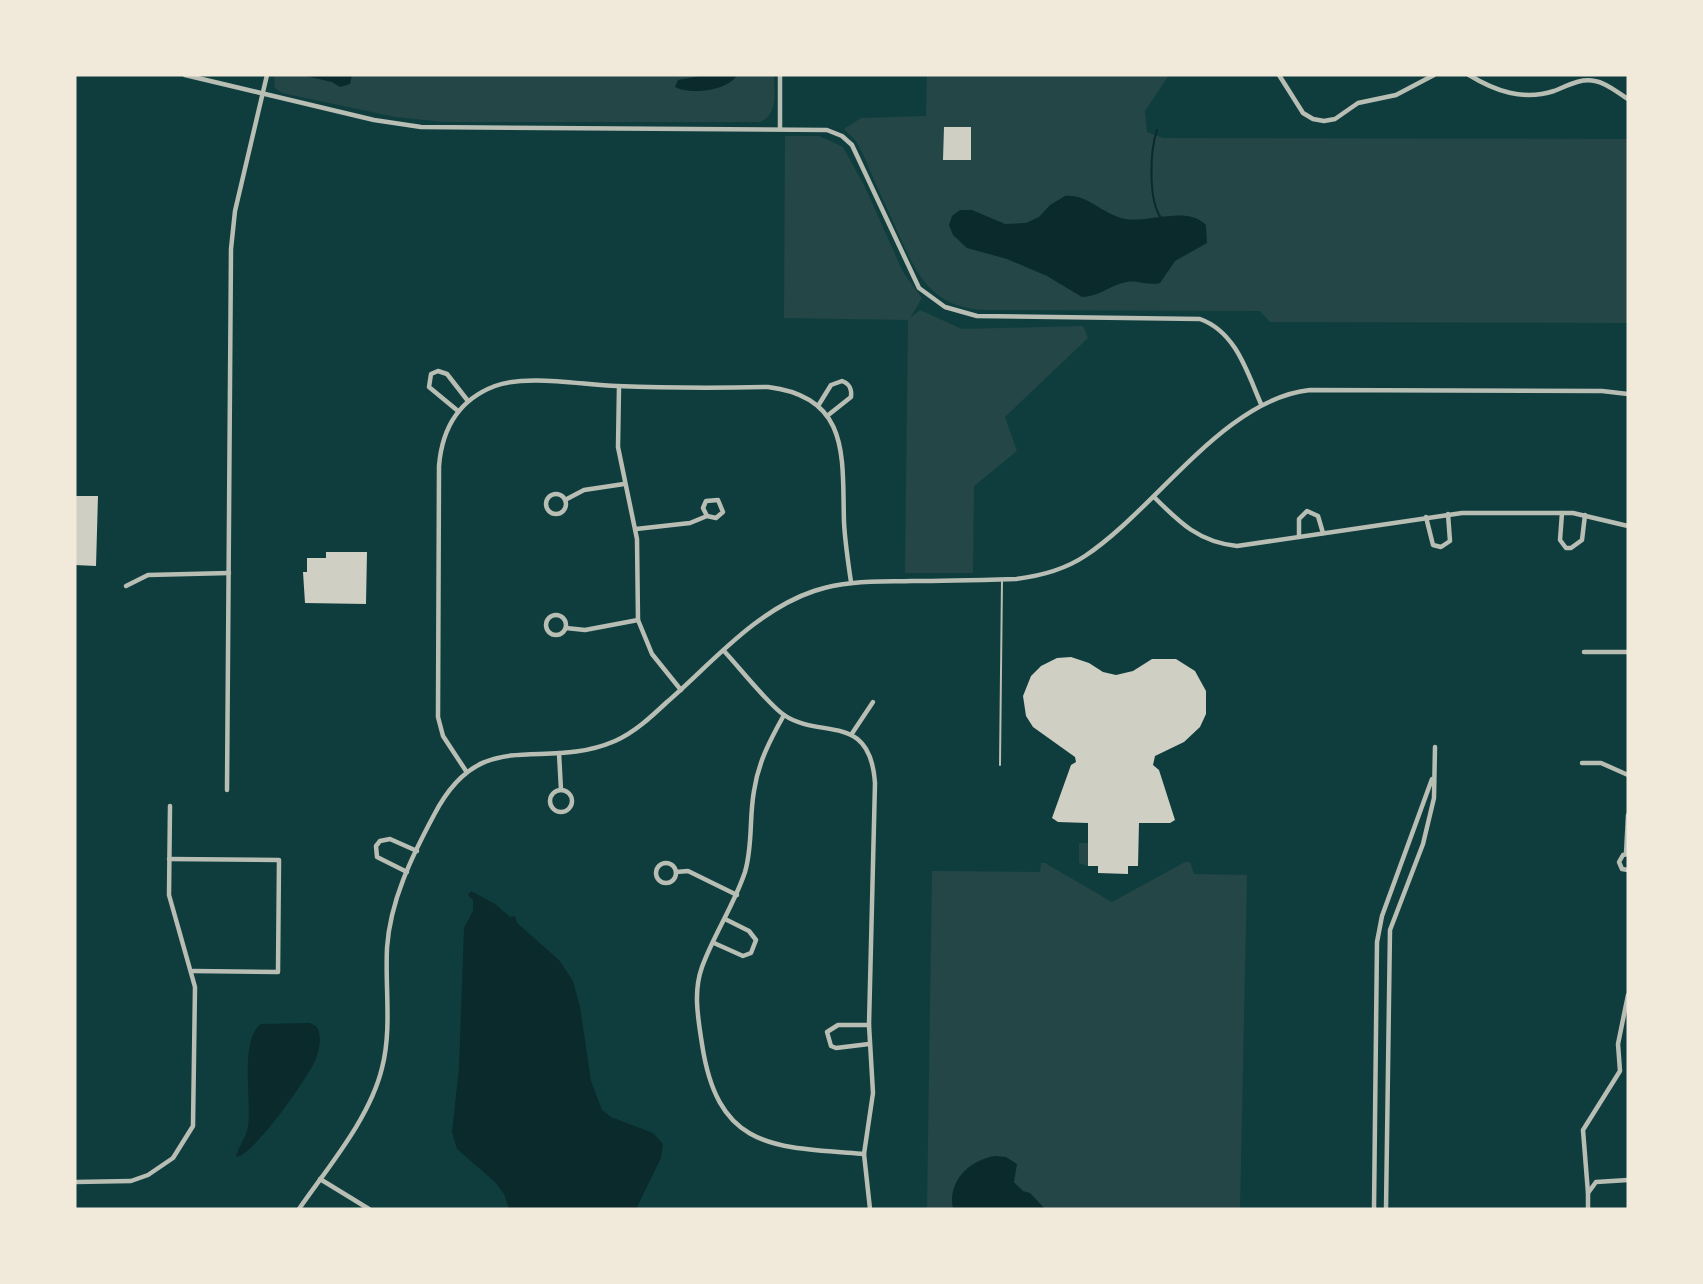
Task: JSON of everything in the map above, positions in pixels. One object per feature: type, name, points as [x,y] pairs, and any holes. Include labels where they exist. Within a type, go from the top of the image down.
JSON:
[{"type":"street","points":[[185,75],[374,120],[421,127],[826,130],[848,140],[912,277],[935,302],[956,312],[977,316],[1200,319],[1216,326],[1230,340],[1261,404]]},
{"type":"street","points":[[227,790],[231,249],[235,211],[267,75]]},
{"type":"street","points":[[780,75],[780,129]]},
{"type":"street","points":[[1279,75],[1303,113],[1318,121],[1330,121],[1358,102],[1396,95],[1434,75]]},
{"type":"street","points":[[1414,75],[1419,82]]},
{"type":"street","points":[[1469,75],[1492,89],[1519,94],[1546,93],[1574,83],[1593,81],[1628,99]]},
{"type":"street","points":[[458,411],[429,387],[431,374],[438,371],[447,374],[468,401]]},
{"type":"street","points":[[818,406],[831,385],[842,381],[847,383],[851,397],[827,416]]},
{"type":"street","points":[[466,771],[443,736],[437,707],[438,466],[443,436],[458,411],[468,401],[492,387],[515,382],[619,387],[768,387],[786,391],[818,406],[827,416],[839,439],[844,458],[844,535],[851,582]]},
{"type":"street","points":[[619,387],[618,447],[624,484],[636,529],[638,620],[652,654],[681,690]]},
{"type":"street","points":[[299,1209],[368,1105],[382,1069],[387,1038],[388,938],[397,895],[443,799],[466,771],[505,755],[559,753],[600,746],[623,737],[643,724],[762,617],[782,604],[818,590],[851,582],[1002,580],[1042,575],[1074,562],[1107,539],[1227,429],[1261,404],[1282,395],[1310,390],[1602,391],[1628,394]]},
{"type":"street","points":[[565,500],[585,490],[624,484]]},
{"type":"street","points":[[559,495],[565,500],[565,509],[557,514],[552,514],[546,507],[551,496],[559,495]]},
{"type":"street","points":[[1154,497],[1187,529],[1211,542],[1237,546],[1448,514],[1562,513],[1585,515],[1628,526]]},
{"type":"street","points":[[636,529],[690,523],[707,516],[716,518],[720,516],[723,507],[718,500],[710,499],[704,505],[707,516]]},
{"type":"street","points":[[1299,537],[1299,519],[1307,512],[1318,516],[1323,533]]},
{"type":"street","points":[[1562,513],[1560,540],[1566,548],[1571,548],[1582,540],[1585,515]]},
{"type":"street","points":[[1426,517],[1430,541],[1433,545],[1441,547],[1450,541],[1448,514]]},
{"type":"street","points":[[126,586],[148,575],[229,573]]},
{"type":"street","points":[[553,615],[561,616],[566,628],[561,634],[551,634],[546,627],[547,620],[553,615]]},
{"type":"street","points":[[566,628],[585,630],[638,620]]},
{"type":"street","points":[[724,651],[784,715],[852,735],[865,748],[874,774],[868,1025],[873,1094],[864,1154],[870,1209]]},
{"type":"street","points":[[1584,652],[1628,652]]},
{"type":"street","points":[[852,735],[873,702]]},
{"type":"street","points":[[784,715],[759,767],[754,790],[749,856],[737,895],[702,966],[696,1002],[707,1075],[714,1093],[727,1114],[748,1132],[771,1144],[789,1148],[864,1154]]},
{"type":"street","points":[[1386,1209],[1390,930],[1423,844],[1434,798],[1435,747]]},
{"type":"street","points":[[559,753],[561,790]]},
{"type":"street","points":[[1582,762],[1601,763],[1628,775]]},
{"type":"street","points":[[1374,1209],[1377,942],[1382,916],[1433,777]]},
{"type":"street","points":[[561,790],[567,791],[572,799],[570,807],[562,812],[554,810],[550,801],[553,793],[561,790]]},
{"type":"street","points":[[75,1182],[131,1181],[148,1175],[173,1158],[193,1126],[195,987],[193,971],[169,895],[170,806]]},
{"type":"street","points":[[1628,815],[1627,854],[1619,862],[1622,869],[1628,870]]},
{"type":"street","points":[[407,872],[381,861],[377,857],[376,846],[380,841],[390,839],[417,851]]},
{"type":"street","points":[[169,859],[279,860],[278,972],[193,971]]},
{"type":"street","points":[[666,863],[673,866],[676,872],[674,879],[665,883],[659,880],[656,873],[659,866],[666,863]]},
{"type":"street","points":[[676,872],[688,872],[737,895]]},
{"type":"street","points":[[714,943],[743,957],[751,953],[756,940],[749,932],[725,919]]},
{"type":"street","points":[[1588,1209],[1583,1130],[1620,1071],[1618,1044],[1628,995]]},
{"type":"street","points":[[868,1025],[834,1026],[827,1032],[827,1036],[831,1046],[836,1047],[869,1044]]},
{"type":"street","points":[[320,1179],[369,1209]]},
{"type":"street","points":[[1588,1193],[1596,1182],[1628,1180]]},
{"type":"lane","points":[[1000,765],[1002,580]]},
{"type":"shaded area","points":[[274,75],[774,75],[775,95],[770,114],[760,122],[444,122],[395,117],[282,93],[275,88]]},
{"type":"shaded area","points":[[302,75],[352,75],[350,84],[340,87],[332,82]]},
{"type":"shaded area","points":[[705,75],[737,75],[726,85],[708,90],[690,91],[675,87],[678,80]]},
{"type":"shaded area","points":[[927,75],[1169,75],[1145,111],[1147,132],[1163,138],[1628,139],[1628,323],[1270,322],[1260,311],[986,310],[967,308],[937,294],[918,272],[902,242],[863,154],[856,141],[844,129],[861,118],[926,116]]},
{"type":"shaded area","points":[[785,136],[819,136],[843,147],[865,187],[903,272],[922,298],[910,318],[920,310],[962,329],[1083,326],[1088,338],[1005,417],[1017,451],[974,486],[973,573],[905,573],[908,320],[784,318]]},
{"type":"shaded area","points":[[1065,196],[1080,198],[1121,218],[1142,219],[1177,215],[1198,219],[1206,225],[1207,243],[1175,261],[1160,283],[1127,282],[1095,295],[1082,297],[1047,276],[1007,259],[967,248],[953,235],[949,225],[952,216],[960,210],[972,210],[1005,224],[1026,223],[1039,217],[1050,205]]},
{"type":"shaded area","points":[[1079,843],[1088,843],[1088,866],[1079,863]]},
{"type":"shaded area","points":[[1185,862],[1190,862],[1194,874],[1247,875],[1240,1209],[927,1209],[932,871],[1040,872],[1041,863],[1045,863],[1112,902]]},
{"type":"shaded area","points":[[471,891],[495,904],[510,917],[515,916],[517,923],[559,960],[573,981],[580,1007],[591,1081],[602,1110],[611,1117],[653,1133],[663,1144],[661,1158],[636,1209],[509,1209],[504,1194],[495,1182],[457,1149],[452,1132],[459,1068],[464,928],[473,911],[473,900],[468,895]]},
{"type":"shaded area","points":[[310,1023],[316,1026],[320,1038],[315,1061],[267,1131],[255,1144],[236,1157],[248,1127],[248,1057],[254,1032],[261,1024]]},
{"type":"shaded area","points":[[995,1156],[1006,1157],[1017,1164],[1014,1182],[1023,1191],[1030,1193],[1045,1209],[953,1209],[953,1190],[962,1174],[977,1162]]},
{"type":"building","points":[[944,127],[971,127],[971,160],[943,160]]},
{"type":"building","points":[[75,496],[98,496],[96,566],[75,565]]},
{"type":"building","points":[[326,552],[367,552],[366,604],[305,603],[303,572],[307,572],[307,558],[326,558]]},
{"type":"building","points":[[1071,657],[1089,663],[1103,672],[1116,675],[1133,671],[1152,659],[1176,659],[1195,671],[1206,691],[1206,714],[1200,727],[1184,742],[1155,756],[1153,765],[1159,770],[1175,820],[1170,823],[1139,823],[1138,866],[1128,866],[1128,874],[1098,873],[1098,866],[1088,866],[1088,823],[1058,822],[1052,818],[1071,765],[1076,762],[1075,757],[1033,727],[1026,716],[1023,696],[1031,676],[1041,666],[1057,658]]},
{"type":"waterway","points":[[1157,130],[1153,150],[1152,188],[1161,218]]}]
